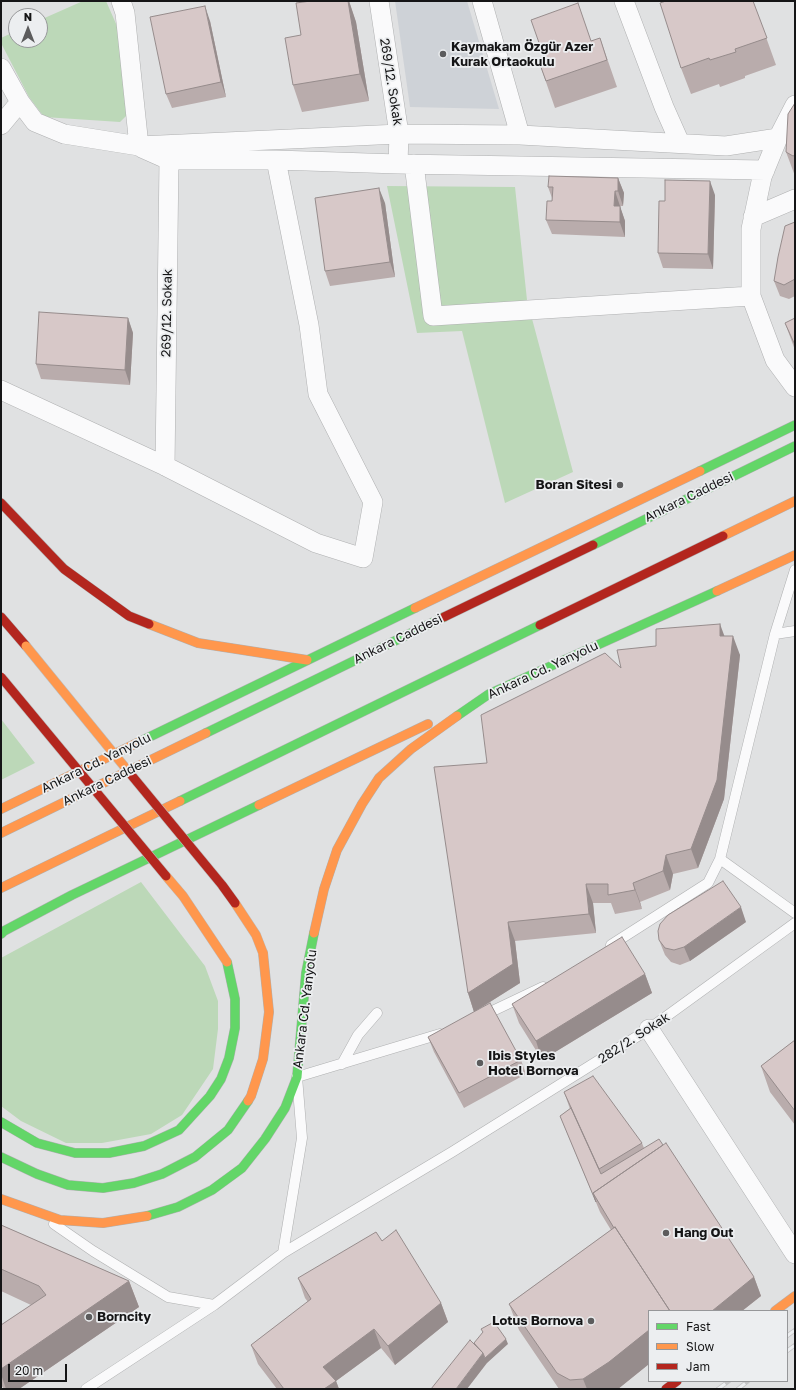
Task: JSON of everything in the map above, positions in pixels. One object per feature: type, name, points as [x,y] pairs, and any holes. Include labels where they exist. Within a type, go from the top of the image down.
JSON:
[{"type":"main road","name":"Ankara Cd. Yanyolu","points":[[1,809],[306,660],[795,425]]},
{"type":"main road","name":"Ankara Caddesi","points":[[1,833],[795,446]]},
{"type":"main road","points":[[1,888],[795,501]]},
{"type":"main road","points":[[1,503],[64,569],[129,616],[198,643],[306,660]]},
{"type":"main road","name":"Ankara Cd. Yanyolu","points":[[1,1199],[60,1220],[103,1223],[141,1218],[178,1208],[212,1190],[242,1168],[265,1139],[285,1108],[297,1077],[306,973],[324,889],[337,850],[362,804],[379,778],[411,749],[489,694],[795,555]]},
{"type":"main road","points":[[1,617],[222,885],[256,935],[263,953],[269,1012],[263,1059],[251,1096],[228,1130],[196,1157],[155,1176],[134,1183],[102,1188],[68,1185],[37,1174],[1,1157]]},
{"type":"main road","points":[[1,677],[183,896],[227,962],[235,999],[235,1028],[230,1058],[221,1079],[210,1096],[179,1130],[144,1146],[110,1153],[75,1153],[37,1143],[1,1122]]},
{"type":"main road","points":[[1,934],[72,895],[489,694]]},
{"type":"main road","points":[[776,1310],[795,1296]]},
{"type":"main road","points":[[666,1389],[676,1382]]},
{"type":"street","points":[[121,1],[125,13],[139,146]]},
{"type":"street","name":"269/12. Sokak","points":[[379,1],[399,134],[406,164],[433,316],[751,296]]},
{"type":"street","points":[[482,1],[520,135]]},
{"type":"street","points":[[624,1],[664,106],[680,143]]},
{"type":"street","points":[[1,68],[20,102],[35,122],[64,134],[139,146],[399,134],[520,135],[726,146],[778,138]]},
{"type":"street","points":[[1,125],[20,102]]},
{"type":"street","points":[[795,105],[764,170],[751,229],[751,296],[774,360],[795,387]]},
{"type":"street","points":[[139,146],[169,160],[276,160],[406,164],[764,170]]},
{"type":"street","name":"269/12. Sokak","points":[[165,466],[169,160]]},
{"type":"street","points":[[1,390],[165,466],[316,544],[363,558],[373,502],[318,394],[309,325],[276,160]]},
{"type":"street","points":[[753,217],[795,198]]},
{"type":"street","points":[[649,1029],[795,1254]]},
{"type":"lane","points":[[600,952],[708,883],[720,859],[774,634],[795,570]]},
{"type":"lane","points":[[774,634],[795,631]]},
{"type":"lane","points":[[720,859],[795,913]]},
{"type":"lane","name":"282/2. Sokak","points":[[91,1388],[214,1305],[283,1253],[452,1152],[649,1029],[795,923]]},
{"type":"lane","points":[[475,1019],[553,982]]},
{"type":"lane","points":[[342,1064],[358,1035],[377,1013]]},
{"type":"lane","points":[[283,1253],[302,1138],[297,1077],[446,1032]]},
{"type":"lane","points":[[38,1212],[93,1251],[168,1297],[214,1305]]},
{"type":"shaded area","name":"Kaymakam Özgür Azer Kurak Ortaokulu","points":[[395,1],[467,1],[499,109],[410,107]]},
{"type":"green space","points":[[83,1],[106,1],[117,26],[129,113],[120,122],[44,117],[29,97],[1,43],[1,38],[8,35],[8,48],[48,48],[48,16]]},
{"type":"green space","points":[[387,186],[515,187],[527,300],[573,472],[505,503],[462,331],[417,333]]},
{"type":"green space","points":[[1,719],[35,763],[1,780]]},
{"type":"green space","points":[[141,882],[205,966],[218,1001],[218,1029],[213,1069],[182,1115],[151,1134],[102,1143],[66,1143],[21,1121],[1,1106],[1,958]]},
{"type":"building","points":[[311,1],[348,1],[360,74],[293,85],[285,38],[301,35],[296,3]]},
{"type":"building","points":[[666,1],[753,1],[767,38],[735,49],[736,52],[710,60],[709,58],[681,68],[660,3]]},
{"type":"building","points":[[578,3],[591,41],[600,38],[607,60],[546,81],[538,59],[544,57],[531,20]]},
{"type":"building","points":[[205,6],[221,82],[166,94],[150,17]]},
{"type":"building","points":[[795,103],[795,155],[793,156],[786,152],[788,114]]},
{"type":"building","points":[[549,176],[618,178],[618,191],[615,191],[614,206],[620,206],[620,222],[546,220],[547,201],[552,201],[553,187],[548,187]]},
{"type":"building","points":[[665,180],[710,181],[708,254],[658,253],[659,201],[665,201]]},
{"type":"building","points":[[379,188],[390,262],[325,271],[315,198]]},
{"type":"building","points":[[795,222],[795,279],[784,285],[774,281],[778,257],[785,226]]},
{"type":"building","points":[[39,312],[128,318],[125,370],[36,364]]},
{"type":"building","points":[[795,318],[795,345],[785,323]]},
{"type":"building","points":[[720,624],[720,636],[733,636],[717,780],[691,849],[666,855],[663,871],[633,883],[635,890],[608,895],[608,884],[586,884],[589,914],[508,922],[513,964],[468,993],[434,767],[487,763],[481,715],[605,653],[621,668],[617,650],[656,646],[656,629]]},
{"type":"building","points":[[723,881],[741,907],[684,947],[674,950],[665,948],[659,940],[658,931],[660,924],[668,915]]},
{"type":"building","points":[[622,937],[645,974],[536,1041],[512,1004]]},
{"type":"building","name":"Ibis Styles Hotel Bornova","points":[[490,1003],[521,1060],[459,1093],[428,1037]]},
{"type":"building","points":[[795,1040],[795,1111],[761,1066]]},
{"type":"building","points":[[593,1076],[642,1143],[599,1169],[564,1092]]},
{"type":"building","points":[[571,1108],[601,1174],[659,1139],[663,1145],[593,1193],[596,1202],[560,1116]]},
{"type":"building","name":"Hang Out","points":[[666,1143],[754,1277],[713,1310],[669,1310],[615,1227],[614,1228],[593,1193]]},
{"type":"building","points":[[1,1225],[129,1281],[1,1369],[1,1325],[46,1295],[39,1286],[1,1269]]},
{"type":"building","name":"Lotus Bornova","points":[[615,1227],[669,1310],[648,1310],[648,1331],[609,1362],[583,1379],[570,1380],[557,1373],[509,1304]]},
{"type":"building","points":[[396,1230],[441,1303],[388,1346],[374,1329],[323,1367],[336,1381],[324,1389],[284,1389],[251,1345],[311,1299],[298,1278],[376,1232],[382,1241]]},
{"type":"building","points":[[494,1322],[506,1339],[485,1358],[483,1353],[474,1343],[483,1332],[481,1329]]},
{"type":"building","points":[[470,1340],[483,1353],[456,1389],[431,1389]]},
{"type":"railway","points":[[788,1335],[795,1330]]},
{"type":"railway","points":[[788,1350],[795,1345]]},
{"type":"railway","points":[[718,1389],[728,1382]]},
{"type":"railway","points":[[738,1389],[747,1382]]},
{"type":"traffic: fast","points":[[700,471],[795,425]]},
{"type":"traffic: fast","points":[[593,545],[795,446]]},
{"type":"traffic: fast","points":[[457,716],[489,694],[717,591]]},
{"type":"traffic: fast","points":[[139,742],[415,608]]},
{"type":"traffic: fast","points":[[206,733],[444,617]]},
{"type":"traffic: fast","points":[[180,801],[540,625]]},
{"type":"traffic: fast","points":[[1,934],[72,895],[259,805]]},
{"type":"traffic: fast","points":[[147,1216],[178,1207],[212,1190],[242,1168],[265,1139],[285,1108],[297,1077],[306,973],[314,933]]},
{"type":"traffic: fast","points":[[1,1122],[37,1143],[75,1153],[109,1153],[144,1146],[179,1130],[210,1096],[221,1079],[229,1058],[235,1028],[235,999],[227,962]]},
{"type":"traffic: fast","points":[[1,1157],[37,1174],[68,1185],[103,1188],[134,1183],[162,1174],[195,1157],[228,1130],[248,1101]]},
{"type":"traffic: slow","points":[[415,608],[700,471]]},
{"type":"traffic: slow","points":[[723,536],[795,501]]},
{"type":"traffic: slow","points":[[717,591],[795,555]]},
{"type":"traffic: slow","points":[[149,624],[198,643],[307,660]]},
{"type":"traffic: slow","points":[[26,646],[128,771]]},
{"type":"traffic: slow","points":[[314,933],[324,889],[337,850],[362,804],[379,778],[411,749],[457,716]]},
{"type":"traffic: slow","points":[[259,805],[428,724]]},
{"type":"traffic: slow","points":[[1,833],[206,733]]},
{"type":"traffic: slow","points":[[1,809],[139,742]]},
{"type":"traffic: slow","points":[[1,888],[180,801]]},
{"type":"traffic: slow","points":[[166,876],[183,896],[227,962]]},
{"type":"traffic: slow","points":[[235,903],[256,935],[263,953]]},
{"type":"traffic: slow","points":[[248,1101],[263,1059],[269,1012],[263,953]]},
{"type":"traffic: slow","points":[[1,1199],[60,1220],[103,1223],[147,1216]]},
{"type":"traffic: slow","points":[[776,1310],[795,1296]]},
{"type":"traffic: jam","points":[[1,503],[64,569],[129,616],[149,624]]},
{"type":"traffic: jam","points":[[540,625],[723,536]]},
{"type":"traffic: jam","points":[[444,617],[593,545]]},
{"type":"traffic: jam","points":[[1,617],[26,646]]},
{"type":"traffic: jam","points":[[1,677],[166,876]]},
{"type":"traffic: jam","points":[[128,771],[222,885],[235,903]]},
{"type":"traffic: jam","points":[[666,1389],[676,1382]]},
{"type":"place","name":"Kaymakam Özgür Azer Kurak Ortaokulu","points":[[443,54]]},
{"type":"place","name":"Boran Sitesi","points":[[620,485]]},
{"type":"place","name":"Ibis Styles Hotel Bornova","points":[[480,1063]]},
{"type":"place","name":"Hang Out","points":[[666,1233]]},
{"type":"place","name":"Borncity","points":[[89,1317]]},
{"type":"place","name":"Lotus Bornova","points":[[591,1321]]}]
